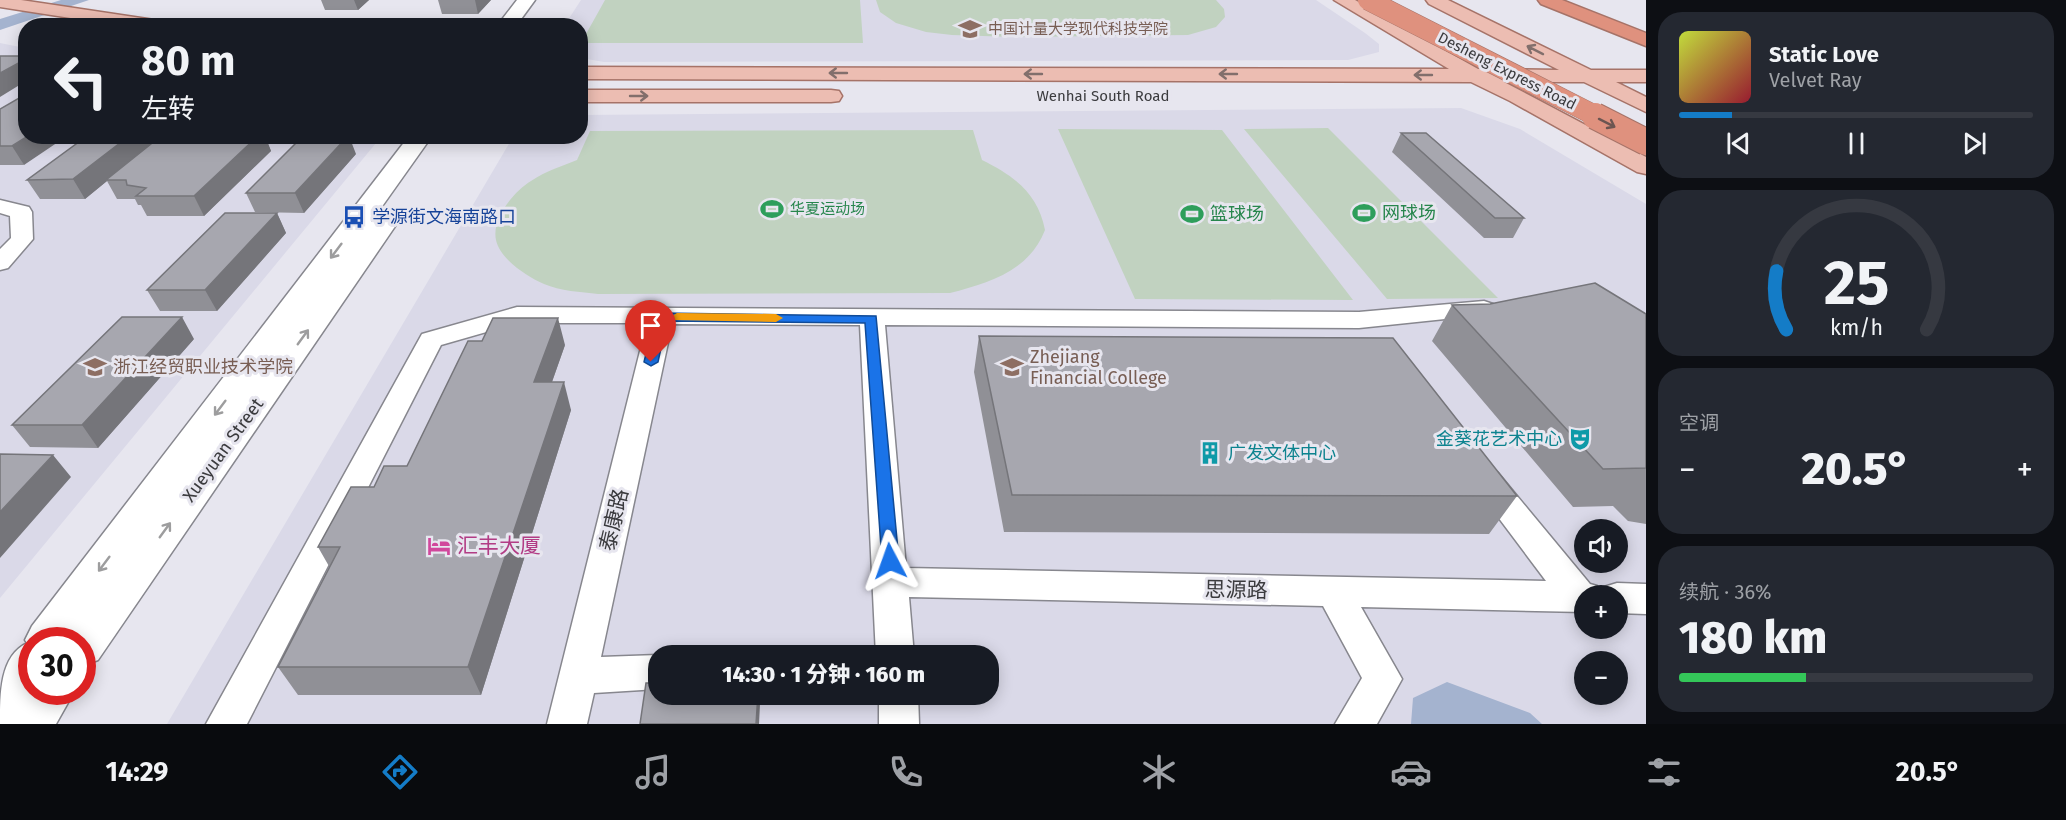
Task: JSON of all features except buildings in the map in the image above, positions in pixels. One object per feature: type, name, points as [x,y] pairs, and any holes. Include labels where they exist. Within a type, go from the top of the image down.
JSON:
[{"type":"highway","name":"Desheng Express Road","points":[[1368,0],[1646,142]]},
{"type":"highway","points":[[1403,0],[1646,123]]},
{"type":"highway","points":[[1548,0],[1646,40]]},
{"type":"highway","points":[[1581,0],[1646,26]]},
{"type":"main road","points":[[512,18],[526,0]]},
{"type":"main road","points":[[1343,0],[1472,86]]},
{"type":"main road","points":[[1435,0],[1587,76],[1635,95],[1646,105]]},
{"type":"main road","points":[[0,2],[107,18]]},
{"type":"main road","name":"Wenhai South Road","points":[[588,73],[1472,86],[1587,76],[1646,76]]},
{"type":"main road","name":"Wenhai South Road","points":[[1472,86],[1518,96],[1635,95]]},
{"type":"main road","points":[[588,96],[854,96]]},
{"type":"main road","points":[[1518,96],[1646,167]]},
{"type":"main road","points":[[58,627],[415,144]]},
{"type":"main road","name":"Xueyuan Street","points":[[96,627],[440,144]]},
{"type":"main road","points":[[0,705],[18,681]]},
{"type":"main road","points":[[27,724],[41,705]]},
{"type":"street","points":[[0,206],[21,212],[22,239],[0,263]]},
{"type":"street","points":[[226,724],[431,340],[517,315],[872,319],[1359,320],[1509,307]]},
{"type":"street","name":"泰康路","points":[[567,724],[661,317]]},
{"type":"street","points":[[872,319],[892,582],[895,645]]},
{"type":"street","points":[[1359,320],[1381,348]]},
{"type":"street","points":[[1469,459],[1574,587]]},
{"type":"street","name":"思源路","points":[[892,582],[1574,597]]},
{"type":"street","points":[[1333,592],[1383,679],[1354,724]]},
{"type":"street","points":[[1628,598],[1646,599]]},
{"type":"street","points":[[578,676],[648,672]]},
{"type":"street","points":[[898,705],[899,724]]},
{"type":"shaded area","name":"中国计量大学现代科技学院","points":[[581,0],[1316,0],[1379,44],[1379,52],[1348,60],[604,62],[588,59],[588,18],[569,18]]},
{"type":"shaded area","name":"浙江经贸职业技术学院","points":[[0,43],[18,47],[18,144],[375,144],[0,598]]},
{"type":"shaded area","name":"Zhejiang Financial College","points":[[1461,108],[1520,129],[1646,204],[1646,724],[167,724],[509,144],[588,144],[588,115]]},
{"type":"green space","points":[[605,0],[860,0],[863,43],[588,43],[588,30]]},
{"type":"green space","points":[[876,0],[1216,0],[1224,9],[1225,17],[1216,27],[1188,35],[1014,37],[952,35],[926,32],[896,23],[880,12]]},
{"type":"green space","name":"网球场","points":[[1328,128],[1498,298],[1387,299],[1244,129]]},
{"type":"green space","name":"篮球场","points":[[1058,129],[1222,130],[1353,300],[1135,299]]},
{"type":"green space","name":"华夏运动场","points":[[973,130],[982,160],[1004,172],[1023,187],[1037,206],[1045,230],[1029,256],[1006,273],[979,285],[950,293],[598,294],[564,290],[538,281],[511,263],[498,246],[496,228],[510,200],[524,186],[537,177],[577,160],[584,144],[588,144],[590,131]]},
{"type":"water","points":[[61,0],[89,0],[36,18],[18,18],[18,24],[0,30],[0,19]]},
{"type":"water","points":[[1447,682],[1530,713],[1542,724],[1411,724],[1413,698]]},
{"type":"slow traffic","points":[[677,317],[776,318]]},
{"type":"place","name":"中国计量大学现代科技学院","points":[[970,29]]},
{"type":"place","name":"华夏运动场","points":[[772,209]]},
{"type":"place","name":"网球场","points":[[1364,213]]},
{"type":"place","name":"篮球场","points":[[1192,214]]},
{"type":"place","name":"学源街文海南路口","points":[[354,217]]},
{"type":"place","name":"浙江经贸职业技术学院","points":[[95,367]]},
{"type":"place","name":"Zhejiang Financial College","points":[[1012,367]]},
{"type":"place","name":"金葵花艺术中心","points":[[1580,439]]},
{"type":"place","name":"广发文体中心","points":[[1210,453]]},
{"type":"place","name":"汇丰大厦","points":[[439,546]]},
{"type":"route","points":[[651,362],[661,317],[872,319],[890,561]]}]
